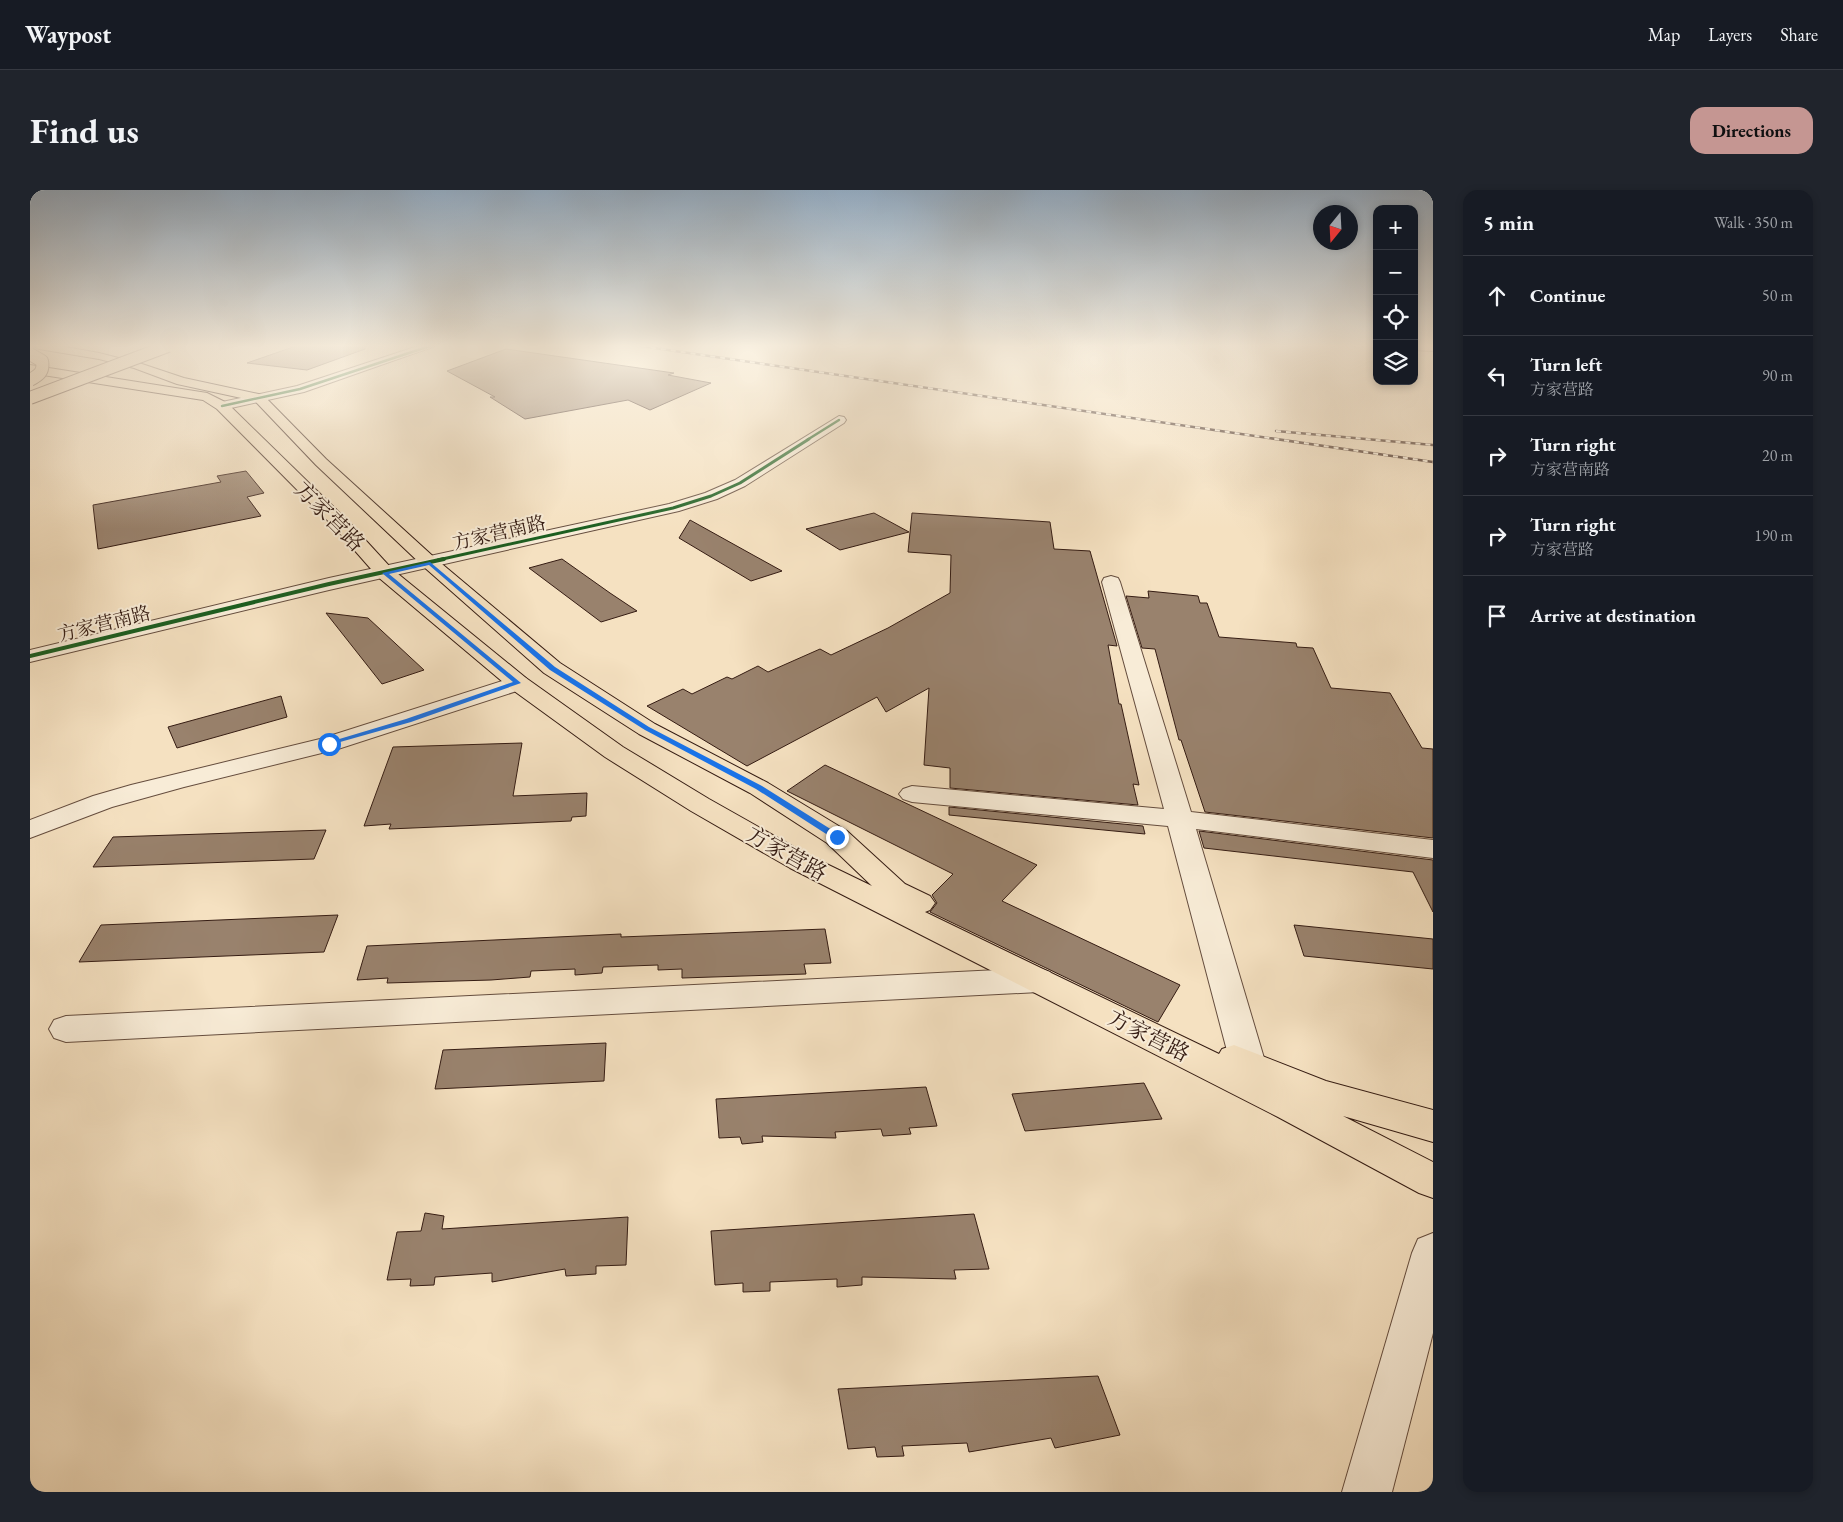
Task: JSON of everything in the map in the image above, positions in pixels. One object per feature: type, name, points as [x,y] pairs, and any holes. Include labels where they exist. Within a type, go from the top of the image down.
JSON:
[{"type":"main road","name":"方家营路","points":[[223,407],[341,524],[385,573],[518,683],[614,752],[700,805],[800,862],[1039,980],[1252,1078],[1320,1094],[1433,1126]]},
{"type":"main road","name":"方家营路","points":[[267,407],[321,462],[430,563],[552,668],[647,729],[759,788],[837,837],[895,891],[1252,1078],[1433,1181]]},
{"type":"street","name":"方家营南路","points":[[30,656],[328,584],[385,573],[673,508],[711,496],[740,483],[839,420]]},
{"type":"street","points":[[1111,582],[1180,819],[1252,1078]]},
{"type":"street","points":[[30,830],[121,796],[329,744],[518,683]]},
{"type":"street","points":[[912,794],[1180,819],[1433,850]]},
{"type":"street","points":[[66,1029],[1039,980]]},
{"type":"street","points":[[1367,1492],[1433,1253]]},
{"type":"building","points":[[506,407],[591,407],[525,419]]},
{"type":"building","points":[[643,407],[657,407],[650,410]]},
{"type":"building","points":[[246,471],[264,493],[247,497],[261,516],[98,549],[93,505],[221,482],[217,476]]},
{"type":"building","points":[[874,513],[909,532],[840,550],[806,529]]},
{"type":"building","points":[[912,513],[1050,522],[1054,549],[1090,551],[1117,646],[1108,645],[1119,704],[1121,704],[1139,785],[1133,784],[1138,805],[950,788],[950,768],[924,765],[929,688],[886,712],[877,697],[747,766],[647,706],[683,689],[692,694],[727,677],[732,679],[758,666],[768,672],[820,649],[831,655],[888,628],[950,593],[951,555],[908,552]]},
{"type":"building","points":[[690,520],[782,571],[751,581],[679,538]]},
{"type":"building","points":[[562,559],[637,611],[601,622],[529,568]]},
{"type":"building","points":[[1148,591],[1198,596],[1200,603],[1207,603],[1219,637],[1296,643],[1297,647],[1313,648],[1331,688],[1390,693],[1422,748],[1433,749],[1433,838],[1205,812],[1181,740],[1179,740],[1155,649],[1142,648],[1126,596],[1149,598]]},
{"type":"building","points":[[326,613],[368,618],[424,670],[382,684]]},
{"type":"building","points":[[281,696],[287,717],[177,748],[168,727]]},
{"type":"building","points":[[522,743],[513,796],[587,793],[586,816],[572,817],[571,821],[389,829],[391,824],[364,826],[393,747]]},
{"type":"building","points":[[825,765],[1037,865],[1002,901],[1180,985],[1158,1022],[930,912],[937,903],[932,895],[953,874],[787,791]]},
{"type":"building","points":[[949,807],[1143,826],[1145,834],[949,815]]},
{"type":"building","points":[[326,830],[314,859],[93,867],[113,837]]},
{"type":"building","points":[[1199,831],[1433,860],[1433,912],[1413,872],[1204,848]]},
{"type":"building","points":[[338,915],[324,952],[79,962],[101,925]]},
{"type":"building","points":[[1294,925],[1433,939],[1433,969],[1304,956]]},
{"type":"building","points":[[825,929],[831,963],[804,964],[806,974],[682,978],[682,969],[658,970],[658,965],[603,967],[602,973],[575,975],[575,969],[531,971],[530,977],[491,980],[387,983],[388,978],[357,980],[367,946],[621,934],[621,937]]},
{"type":"building","points":[[606,1043],[604,1081],[435,1089],[443,1050]]},
{"type":"building","points":[[1144,1083],[1162,1119],[1025,1131],[1012,1094]]},
{"type":"building","points":[[926,1087],[937,1126],[909,1128],[911,1134],[883,1136],[881,1129],[835,1132],[836,1138],[762,1136],[763,1142],[742,1144],[740,1137],[719,1138],[716,1099]]},
{"type":"building","points":[[425,1213],[444,1216],[442,1229],[628,1217],[626,1265],[596,1266],[596,1274],[566,1276],[565,1269],[492,1282],[492,1273],[435,1277],[434,1285],[410,1286],[411,1279],[387,1280],[397,1232],[421,1231]]},
{"type":"building","points":[[974,1214],[989,1269],[954,1270],[956,1279],[862,1277],[862,1285],[837,1287],[837,1279],[770,1282],[770,1291],[743,1292],[743,1283],[715,1285],[711,1231]]},
{"type":"building","points":[[1098,1376],[1120,1435],[1055,1448],[1051,1438],[969,1452],[967,1443],[902,1446],[904,1456],[877,1457],[875,1447],[848,1449],[838,1389]]},
{"type":"railway","points":[[1056,407],[1433,462]]},
{"type":"railway","points":[[1276,431],[1433,445]]},
{"type":"cycle path","points":[[30,656],[329,584],[673,508],[711,496],[740,483],[839,420]]},
{"type":"route","points":[[329,744],[518,683],[420,604],[385,573],[430,563],[552,668],[647,729],[759,788],[837,837]]}]
